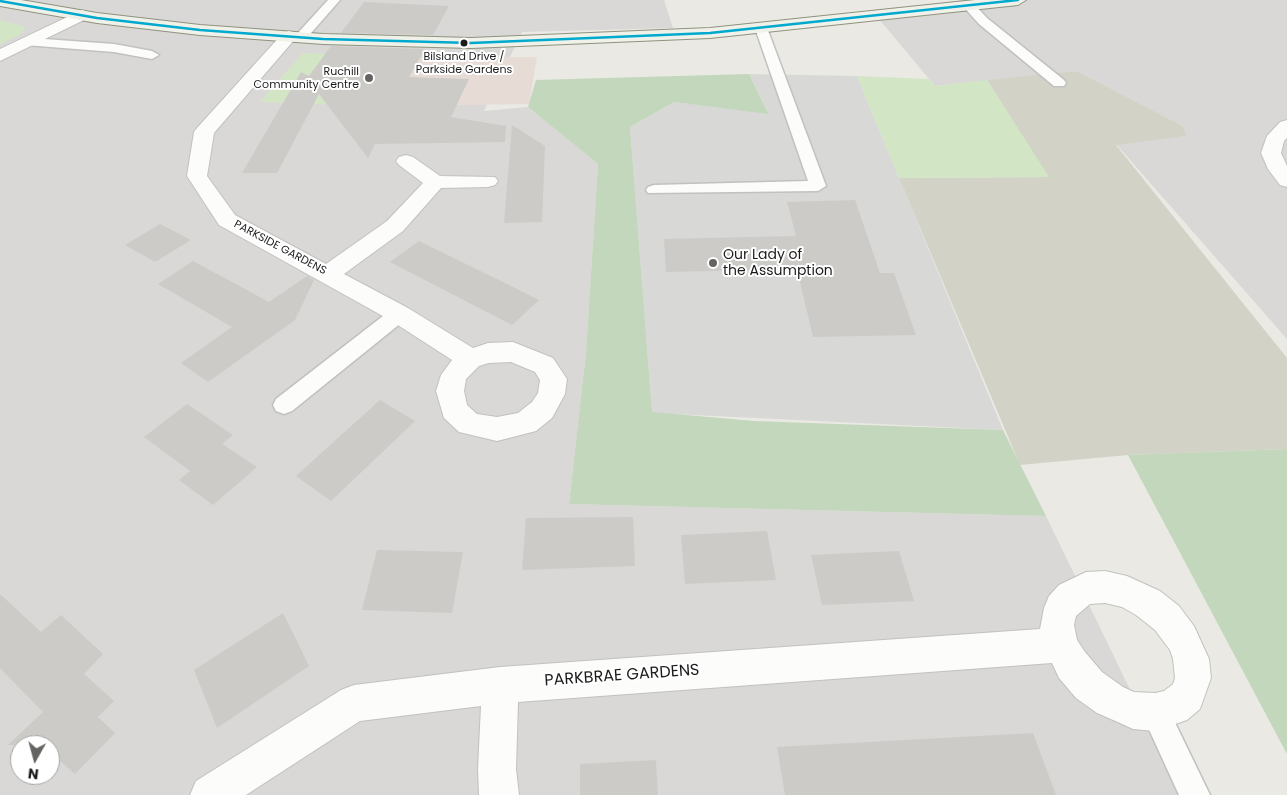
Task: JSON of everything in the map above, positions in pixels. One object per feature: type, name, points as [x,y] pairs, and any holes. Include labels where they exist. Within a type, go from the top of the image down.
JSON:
[{"type":"main road","points":[[0,0],[82,15],[170,27],[295,37],[438,42],[530,42],[673,36],[761,28],[966,2],[1018,0]]},
{"type":"street","points":[[0,56],[82,15]]},
{"type":"street","name":"PARKSIDE GARDENS","points":[[295,37],[204,132],[197,176],[227,220],[398,314],[470,360]]},
{"type":"street","points":[[1287,126],[1274,140],[1271,153],[1278,169],[1287,180]]},
{"type":"street","points":[[406,161],[435,182],[488,181]]},
{"type":"street","points":[[328,274],[396,226],[435,182]]},
{"type":"street","points":[[1105,587],[1127,592],[1148,603],[1167,618],[1182,638],[1191,659],[1193,678],[1187,696],[1174,707],[1155,712],[1133,710],[1110,700],[1089,685],[1072,665],[1061,645],[1058,625],[1061,608],[1071,596],[1086,588],[1105,587]]},
{"type":"street","name":"PARKBRAE GARDENS","points":[[210,795],[354,703],[500,685],[1061,645]]},
{"type":"street","points":[[499,795],[497,769],[500,685]]},
{"type":"lane","points":[[295,37],[334,0]]},
{"type":"lane","points":[[966,2],[983,21],[1059,84]]},
{"type":"lane","points":[[654,190],[818,186],[761,28]]},
{"type":"lane","points":[[30,42],[114,48],[152,55]]},
{"type":"lane","points":[[284,405],[398,314]]},
{"type":"lane","points":[[1155,712],[1195,795]]},
{"type":"shaded area","points":[[3,0],[664,0],[673,28],[522,32],[484,111],[528,107],[598,164],[586,352],[569,504],[1046,516],[1181,795],[0,795],[0,2]]},
{"type":"shaded area","points":[[962,0],[1287,0],[1287,339],[1116,144],[1185,136],[1183,126],[1077,71],[935,86],[873,12]]},
{"type":"shaded area","points":[[303,53],[420,58],[537,57],[529,104],[391,106],[260,102]]},
{"type":"shaded area","points":[[1077,71],[1183,126],[1186,136],[1116,145],[1287,358],[1287,449],[1128,455],[1020,465],[899,178],[1048,177],[987,80]]},
{"type":"shaded area","points":[[749,74],[857,76],[1003,430],[652,413],[630,127],[674,102],[769,113]]},
{"type":"green space","points":[[0,20],[26,27],[19,35],[0,44]]},
{"type":"green space","points":[[303,53],[325,54],[307,78],[391,106],[260,102]]},
{"type":"green space","points":[[749,74],[769,114],[674,102],[630,127],[652,412],[754,421],[1003,430],[1046,516],[569,504],[586,352],[598,164],[528,107],[536,80]]},
{"type":"green space","points":[[857,76],[929,79],[935,86],[987,80],[1049,177],[899,178]]},
{"type":"green space","points":[[1287,449],[1287,754],[1128,455]]},
{"type":"building","points":[[364,2],[449,6],[433,35],[341,33]]},
{"type":"building","points":[[331,46],[425,49],[409,77],[469,79],[451,117],[506,126],[505,142],[375,144],[368,158],[319,94],[277,173],[242,173],[301,72],[309,76]]},
{"type":"building","points":[[512,125],[545,146],[542,222],[504,223]]},
{"type":"building","name":"Our Lady of the Assumption","points":[[855,200],[880,273],[894,273],[916,335],[813,337],[797,269],[666,272],[664,239],[796,236],[787,202]]},
{"type":"building","points":[[160,224],[191,240],[155,262],[125,245]]},
{"type":"building","points":[[419,241],[539,300],[512,325],[390,262]]},
{"type":"building","points":[[193,261],[269,302],[307,276],[314,280],[295,320],[208,382],[181,363],[232,327],[158,284]]},
{"type":"building","points":[[380,400],[415,421],[331,501],[296,476]]},
{"type":"building","points":[[187,404],[233,435],[222,444],[257,467],[213,505],[179,480],[190,471],[144,437]]},
{"type":"building","points":[[633,517],[635,566],[522,570],[526,518]]},
{"type":"building","points":[[767,531],[776,580],[685,584],[681,535]]},
{"type":"building","points":[[377,550],[463,552],[452,613],[362,610]]},
{"type":"building","points":[[899,551],[914,601],[822,605],[811,555]]},
{"type":"building","points":[[0,594],[41,632],[61,615],[103,654],[84,674],[114,701],[98,717],[115,733],[75,774],[60,761],[60,735],[19,735],[43,712],[0,668]]},
{"type":"building","points":[[283,613],[309,666],[217,728],[194,670]]},
{"type":"building","points":[[1033,733],[1056,795],[785,795],[777,747]]},
{"type":"building","points":[[656,760],[658,795],[580,795],[580,764]]},
{"type":"transit line","points":[[0,1],[97,18],[200,30],[323,39],[471,43],[710,33],[1018,0]]},
{"type":"place","name":"Bilsland Drive / Parkside Gardens","points":[[464,43]]},
{"type":"place","name":"Ruchill Community Centre","points":[[369,78]]},
{"type":"place","name":"Our Lady of the Assumption","points":[[713,263]]}]
